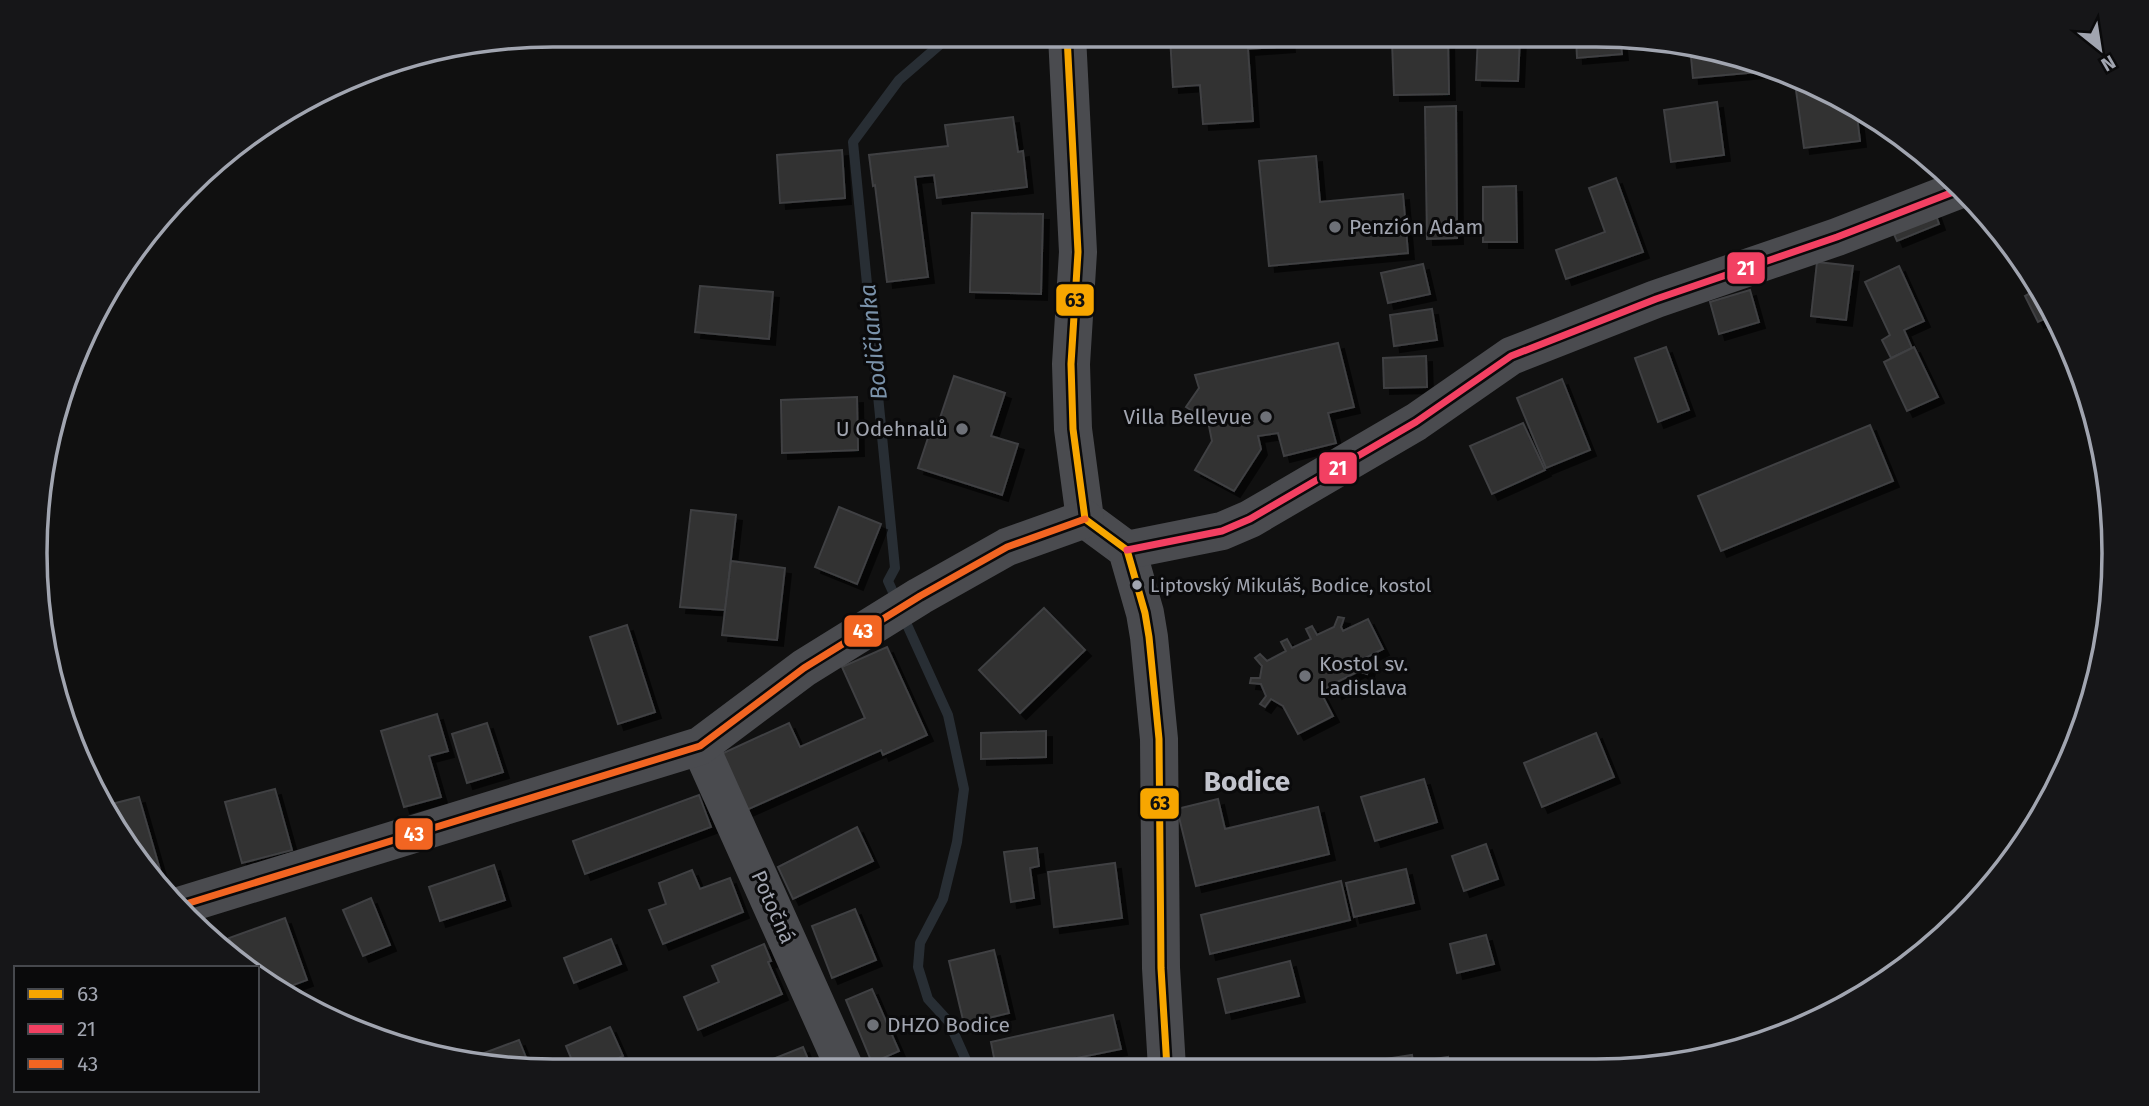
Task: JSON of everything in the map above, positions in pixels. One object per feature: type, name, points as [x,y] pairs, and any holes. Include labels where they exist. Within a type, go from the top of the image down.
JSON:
[{"type":"street","points":[[1068,47],[1078,238],[1071,364],[1073,429],[1085,519],[1128,550],[1145,613],[1157,704],[1161,968],[1166,1059]]},
{"type":"street","points":[[1128,550],[1222,531],[1250,519],[1416,422],[1511,356],[1656,299],[1837,237],[1951,193]]},
{"type":"street","points":[[188,902],[701,746],[804,668],[872,624],[1007,547],[1085,519]]},
{"type":"street","name":"Potočná","points":[[701,746],[841,1059]]},
{"type":"building","points":[[1171,47],[1275,47],[1248,49],[1253,121],[1203,124],[1200,85],[1173,87]]},
{"type":"building","points":[[1392,47],[1448,47],[1449,94],[1394,95]]},
{"type":"building","points":[[1478,47],[1520,47],[1518,81],[1476,80]]},
{"type":"building","points":[[1576,47],[1621,48],[1622,54],[1577,58]]},
{"type":"building","points":[[1691,56],[1754,72],[1693,78]]},
{"type":"building","points":[[1796,90],[1820,99],[1857,120],[1860,141],[1804,148]]},
{"type":"building","points":[[1717,102],[1724,155],[1671,162],[1664,110]]},
{"type":"building","points":[[1456,106],[1457,238],[1427,239],[1425,107]]},
{"type":"building","points":[[1013,117],[1018,152],[1023,151],[1027,187],[937,198],[934,175],[915,177],[928,277],[887,282],[869,155],[948,146],[945,125]]},
{"type":"building","points":[[842,150],[845,198],[780,203],[777,155]]},
{"type":"building","name":"Penzión Adam","points":[[1316,156],[1320,202],[1403,194],[1408,253],[1269,266],[1259,161]]},
{"type":"building","points":[[1616,178],[1643,252],[1566,279],[1556,250],[1605,232],[1589,188]]},
{"type":"building","points":[[1516,186],[1517,242],[1483,242],[1483,187]]},
{"type":"building","points":[[1933,207],[1939,224],[1897,241],[1890,225]]},
{"type":"building","points":[[972,213],[1043,214],[1041,294],[970,292]]},
{"type":"building","points":[[1817,262],[1853,266],[1846,320],[1811,316]]},
{"type":"building","points":[[1423,264],[1430,294],[1388,303],[1381,273]]},
{"type":"building","points":[[1899,266],[1924,321],[1904,330],[1912,348],[1891,358],[1882,340],[1890,335],[1865,282]]},
{"type":"building","points":[[700,286],[773,292],[769,339],[695,332]]},
{"type":"building","points":[[1750,290],[1759,322],[1719,334],[1710,302]]},
{"type":"building","points":[[2030,293],[2044,319],[2038,322],[2025,296]]},
{"type":"building","points":[[1432,309],[1437,340],[1394,346],[1390,315]]},
{"type":"building","name":"Villa Bellevue","points":[[1338,343],[1354,407],[1328,413],[1336,443],[1284,456],[1278,433],[1258,436],[1261,449],[1234,491],[1195,470],[1212,441],[1208,421],[1186,407],[1199,388],[1195,375]]},
{"type":"building","points":[[1666,347],[1689,410],[1658,422],[1635,358]]},
{"type":"building","points":[[1914,347],[1938,397],[1907,411],[1884,362]]},
{"type":"building","points":[[1426,356],[1427,387],[1384,388],[1383,358]]},
{"type":"building","name":"U Odehnalů","points":[[954,376],[1005,393],[991,436],[1018,444],[1002,495],[918,468],[934,420],[939,421]]},
{"type":"building","points":[[1562,379],[1590,450],[1546,468],[1517,398]]},
{"type":"building","points":[[857,397],[858,450],[782,453],[781,400]]},
{"type":"building","points":[[1523,423],[1545,470],[1492,494],[1470,446]]},
{"type":"building","points":[[1870,425],[1893,481],[1721,551],[1698,496]]},
{"type":"building","points":[[839,507],[881,524],[857,584],[815,567]]},
{"type":"building","points":[[691,510],[736,515],[725,610],[680,607]]},
{"type":"building","points":[[731,561],[785,568],[777,640],[722,635]]},
{"type":"building","points":[[1044,608],[1085,650],[1020,713],[979,670]]},
{"type":"building","name":"Kostol sv. Ladislava","points":[[1338,617],[1344,618],[1341,627],[1343,631],[1368,619],[1383,649],[1359,661],[1361,666],[1369,668],[1367,674],[1359,671],[1337,682],[1341,690],[1336,693],[1332,685],[1320,691],[1333,716],[1298,734],[1283,706],[1271,699],[1265,707],[1260,704],[1266,696],[1261,684],[1250,683],[1251,678],[1260,678],[1262,666],[1255,658],[1260,654],[1267,661],[1286,651],[1281,642],[1287,639],[1292,648],[1311,639],[1306,629],[1312,626],[1317,635],[1334,627]]},
{"type":"building","points":[[627,625],[655,712],[618,724],[590,637]]},
{"type":"building","points":[[887,647],[927,735],[883,755],[881,750],[742,812],[717,756],[789,723],[800,747],[865,718],[842,667]]},
{"type":"building","points":[[437,714],[448,751],[429,756],[441,797],[404,807],[381,731]]},
{"type":"building","points":[[487,723],[503,772],[467,783],[452,734]]},
{"type":"building","points":[[1046,731],[1046,757],[981,759],[981,733]]},
{"type":"building","points":[[1596,733],[1614,777],[1542,807],[1524,763]]},
{"type":"building","points":[[1424,779],[1437,822],[1375,841],[1361,797]]},
{"type":"building","points":[[275,789],[292,850],[242,863],[225,802]]},
{"type":"building","points":[[699,795],[711,827],[585,874],[573,841]]},
{"type":"building","points":[[139,797],[160,871],[132,834],[114,804]]},
{"type":"building","points":[[1218,799],[1225,829],[1318,807],[1329,854],[1196,886],[1177,809]]},
{"type":"building","points":[[857,827],[873,861],[793,899],[778,867]]},
{"type":"building","points":[[1486,844],[1498,879],[1464,891],[1452,856]]},
{"type":"building","points":[[1037,848],[1039,866],[1030,868],[1034,898],[1011,902],[1004,852]]},
{"type":"building","points":[[1115,863],[1122,918],[1054,927],[1048,872]]},
{"type":"building","points":[[494,865],[505,900],[440,921],[429,887]]},
{"type":"building","points":[[1406,869],[1414,903],[1354,917],[1346,883]]},
{"type":"building","points":[[692,870],[700,889],[730,878],[743,912],[663,944],[649,910],[666,904],[659,883]]},
{"type":"building","points":[[1341,881],[1350,920],[1210,954],[1201,915]]},
{"type":"building","points":[[371,898],[390,945],[363,956],[343,910]]},
{"type":"building","points":[[855,909],[876,960],[832,978],[812,926]]},
{"type":"building","points":[[285,918],[307,980],[291,986],[245,954],[229,938]]},
{"type":"building","points":[[1486,935],[1494,964],[1457,973],[1450,944]]},
{"type":"building","points":[[611,939],[621,964],[574,983],[564,958]]},
{"type":"building","points":[[764,944],[771,961],[768,962],[782,994],[698,1030],[684,997],[719,982],[712,966]]},
{"type":"building","points":[[994,950],[1009,1013],[964,1024],[949,961]]},
{"type":"building","points":[[1290,961],[1299,996],[1226,1013],[1218,979]]},
{"type":"building","points":[[872,989],[899,1051],[881,1059],[870,1059],[846,1000]]},
{"type":"building","points":[[1113,1015],[1121,1049],[1072,1059],[994,1059],[991,1042]]},
{"type":"building","points":[[610,1027],[623,1056],[616,1059],[571,1059],[566,1046]]},
{"type":"building","points":[[519,1040],[526,1058],[520,1058],[483,1053]]},
{"type":"building","points":[[803,1047],[808,1059],[773,1059]]},
{"type":"building","points":[[1412,1055],[1413,1059],[1386,1059]]},
{"type":"waterway","name":"Bodičianka","points":[[897,601],[888,581],[895,568],[853,142],[899,80],[937,47]]},
{"type":"waterway","name":"Bodičianka","points":[[903,616],[948,715],[964,789],[957,842],[943,899],[920,943],[918,967],[928,999],[949,1022],[966,1059]]},
{"type":"transit line","name":"63","points":[[1068,47],[1078,252],[1071,364],[1073,429],[1085,519],[1127,550],[1149,637],[1159,739],[1161,968],[1166,1059]]},
{"type":"transit line","name":"21","points":[[1127,550],[1222,531],[1250,519],[1416,422],[1511,356],[1656,299],[1837,237],[1951,193]]},
{"type":"transit line","name":"43","points":[[188,903],[700,746],[804,668],[920,596],[1007,547],[1085,519]]},
{"type":"place","name":"Penzión Adam","points":[[1335,227]]},
{"type":"place","name":"Villa Bellevue","points":[[1266,417]]},
{"type":"place","name":"U Odehnalů","points":[[962,429]]},
{"type":"place","name":"Liptovský Mikuláš, Bodice, kostol","points":[[1137,585]]},
{"type":"place","name":"Kostol sv. Ladislava","points":[[1305,676]]},
{"type":"place","name":"DHZO Bodice","points":[[873,1025]]},
{"type":"district","name":"Bodice","points":[[1247,781]]}]
